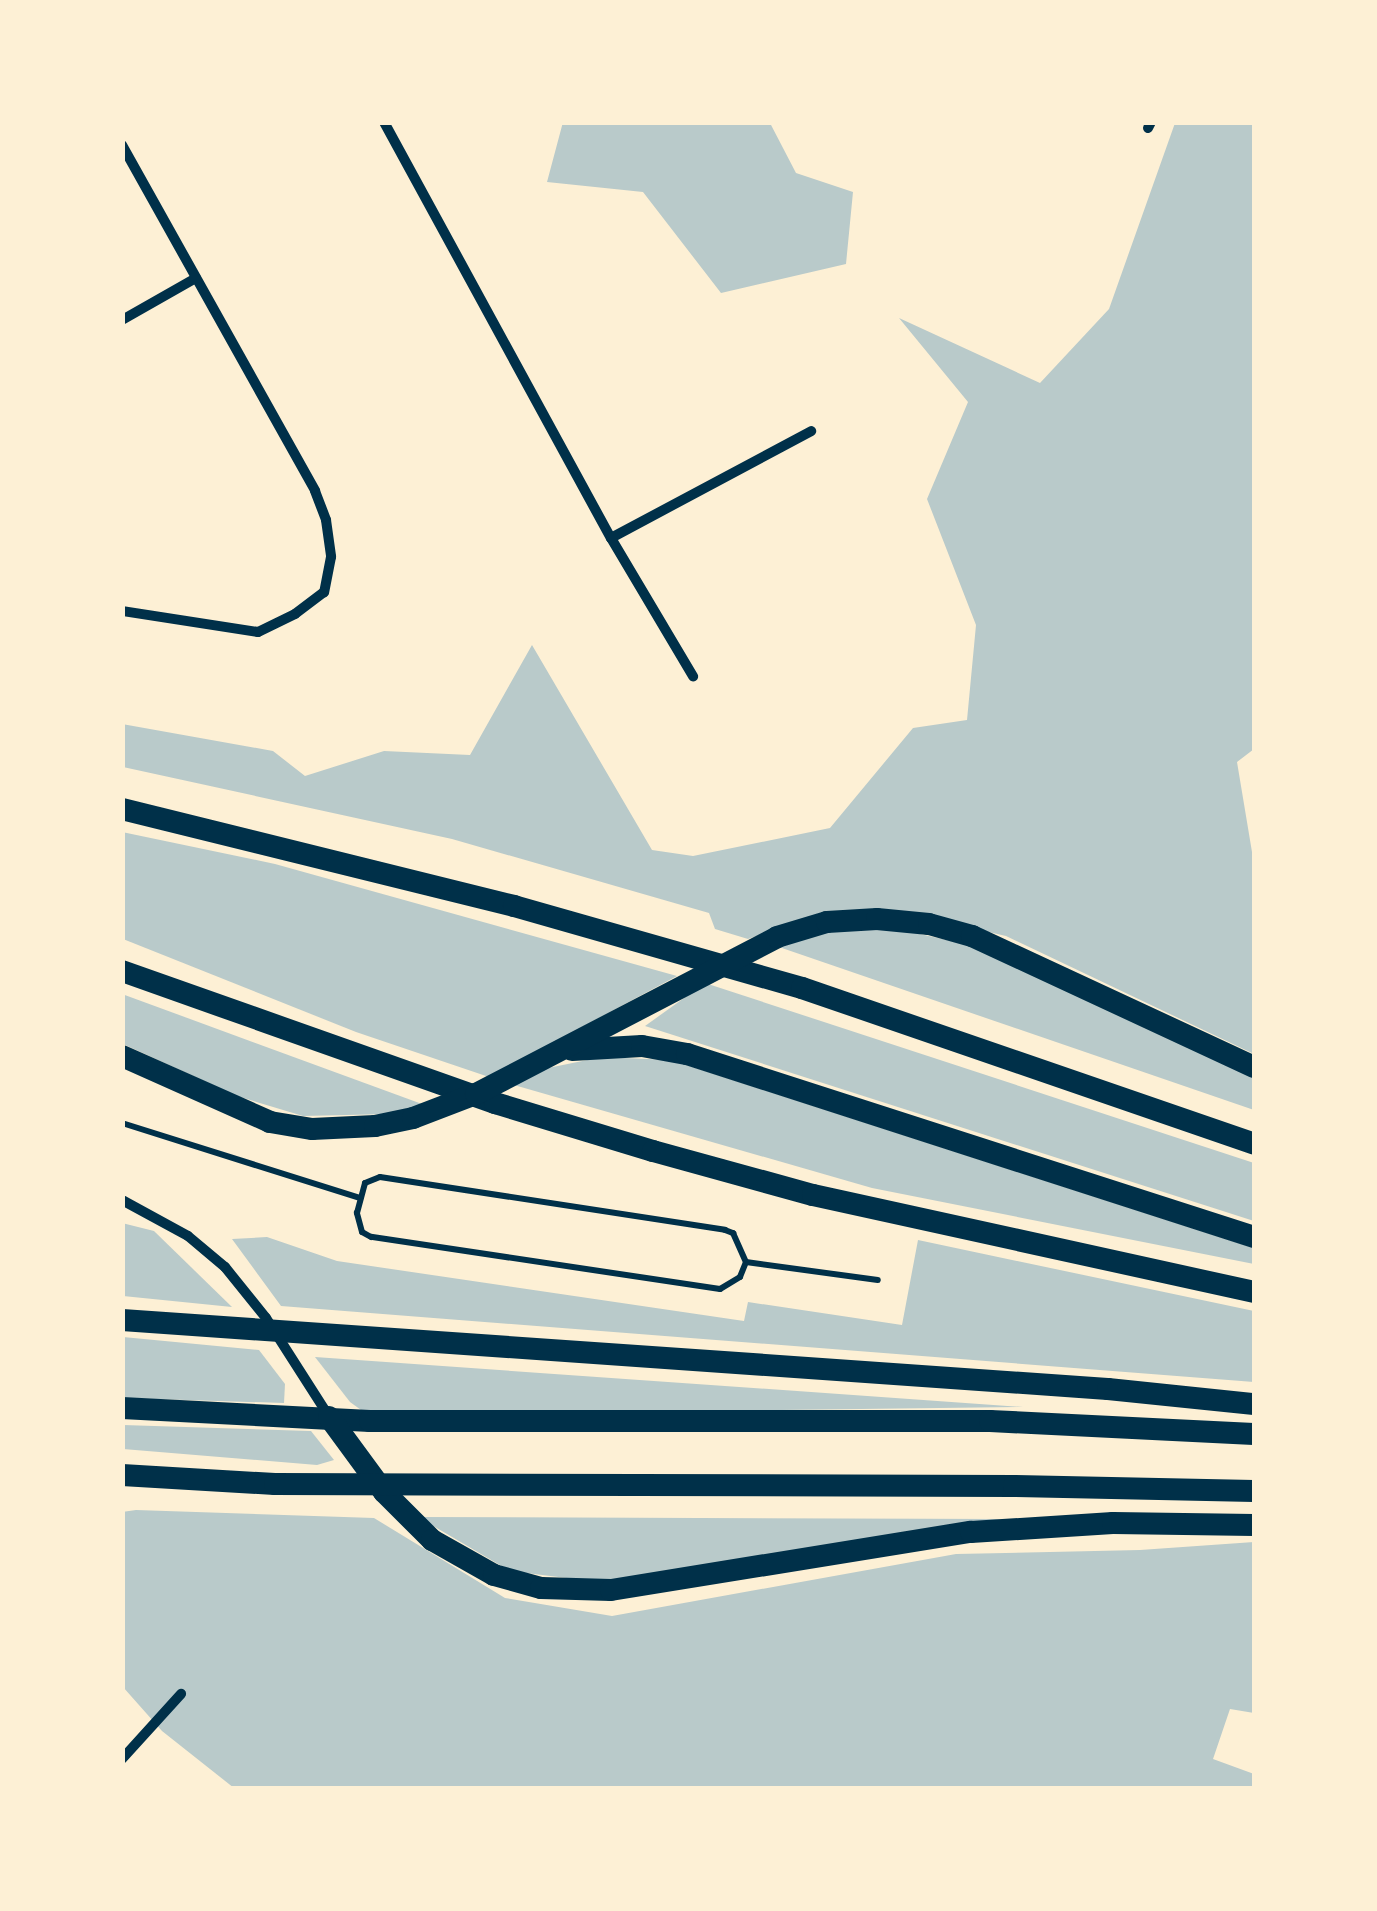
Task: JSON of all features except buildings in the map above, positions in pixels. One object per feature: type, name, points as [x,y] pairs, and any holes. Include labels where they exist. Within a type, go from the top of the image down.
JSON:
[{"type":"highway","points":[[122,810],[405,878],[802,988],[1254,1144]]},
{"type":"highway","points":[[122,1056],[259,1118],[290,1127],[375,1126],[432,1112],[764,942],[827,922],[876,919],[929,924],[972,936],[1254,1067]]},
{"type":"highway","points":[[122,970],[557,1124],[813,1194],[1254,1292]]},
{"type":"highway","points":[[549,1055],[622,1046],[688,1054],[1254,1236]]},
{"type":"highway","points":[[122,1320],[1108,1389],[1254,1404]]},
{"type":"highway","points":[[122,1408],[407,1422],[1009,1421],[1254,1434]]},
{"type":"highway","points":[[329,1417],[384,1492],[432,1540],[494,1575],[541,1588],[612,1590],[987,1531],[1114,1524],[1254,1526]]},
{"type":"highway","points":[[122,1475],[414,1486],[1030,1486],[1254,1491]]},
{"type":"street","points":[[384,122],[611,538],[692,676]]},
{"type":"street","points":[[122,145],[314,490],[326,520],[330,557],[324,592],[296,614],[258,632],[122,611]]},
{"type":"street","points":[[122,320],[196,278]]},
{"type":"street","points":[[611,538],[811,431]]},
{"type":"street","points":[[122,1200],[188,1236],[225,1267],[266,1318],[329,1417]]},
{"type":"street","points":[[122,1759],[181,1694]]},
{"type":"lane","points":[[122,1123],[360,1198]]},
{"type":"lane","points":[[380,1177],[725,1230],[733,1233],[746,1262],[740,1277],[720,1289],[371,1237],[358,1226],[360,1198],[365,1183],[380,1177]]},
{"type":"lane","points":[[746,1262],[878,1280]]},
{"type":"shaded area","points":[[563,122],[770,123],[796,173],[853,192],[846,264],[721,293],[643,192],[547,182]]},
{"type":"shaded area","points":[[1175,123],[1254,123],[1254,749],[1237,762],[1254,864],[1254,1054],[1006,936],[910,914],[816,915],[748,939],[715,929],[709,913],[452,839],[123,767],[122,724],[273,751],[305,776],[384,751],[470,755],[532,645],[652,850],[693,856],[830,828],[913,728],[967,720],[976,625],[927,499],[968,402],[899,318],[1040,383],[1109,309]]},
{"type":"shaded area","points":[[122,832],[275,864],[677,976],[489,1077],[356,1032],[123,939]]},
{"type":"shaded area","points":[[893,928],[978,947],[1254,1078],[1254,1110],[779,947],[822,931]]},
{"type":"shaded area","points":[[705,983],[1254,1163],[1254,1221],[645,1026]]},
{"type":"shaded area","points":[[122,994],[422,1104],[390,1114],[303,1116],[237,1096],[123,1044]]},
{"type":"shaded area","points":[[602,1057],[671,1060],[1254,1248],[1254,1264],[872,1188],[514,1085],[548,1068]]},
{"type":"shaded area","points":[[122,1223],[154,1231],[232,1307],[123,1296]]},
{"type":"shaded area","points":[[267,1237],[337,1261],[744,1321],[748,1302],[902,1325],[918,1240],[1254,1311],[1254,1382],[281,1306],[232,1239]]},
{"type":"shaded area","points":[[123,1337],[259,1350],[285,1384],[284,1403],[123,1398]]},
{"type":"shaded area","points":[[315,1357],[1023,1407],[368,1415],[350,1402]]},
{"type":"shaded area","points":[[123,1425],[311,1431],[334,1460],[317,1465],[123,1449]]},
{"type":"shaded area","points":[[122,1512],[374,1518],[505,1598],[612,1616],[956,1554],[1140,1550],[1254,1542],[1254,1713],[1230,1709],[1213,1759],[1254,1774],[1254,1788],[234,1788],[162,1731],[123,1687]]},
{"type":"shaded area","points":[[418,1517],[1002,1519],[607,1583],[510,1571]]}]
